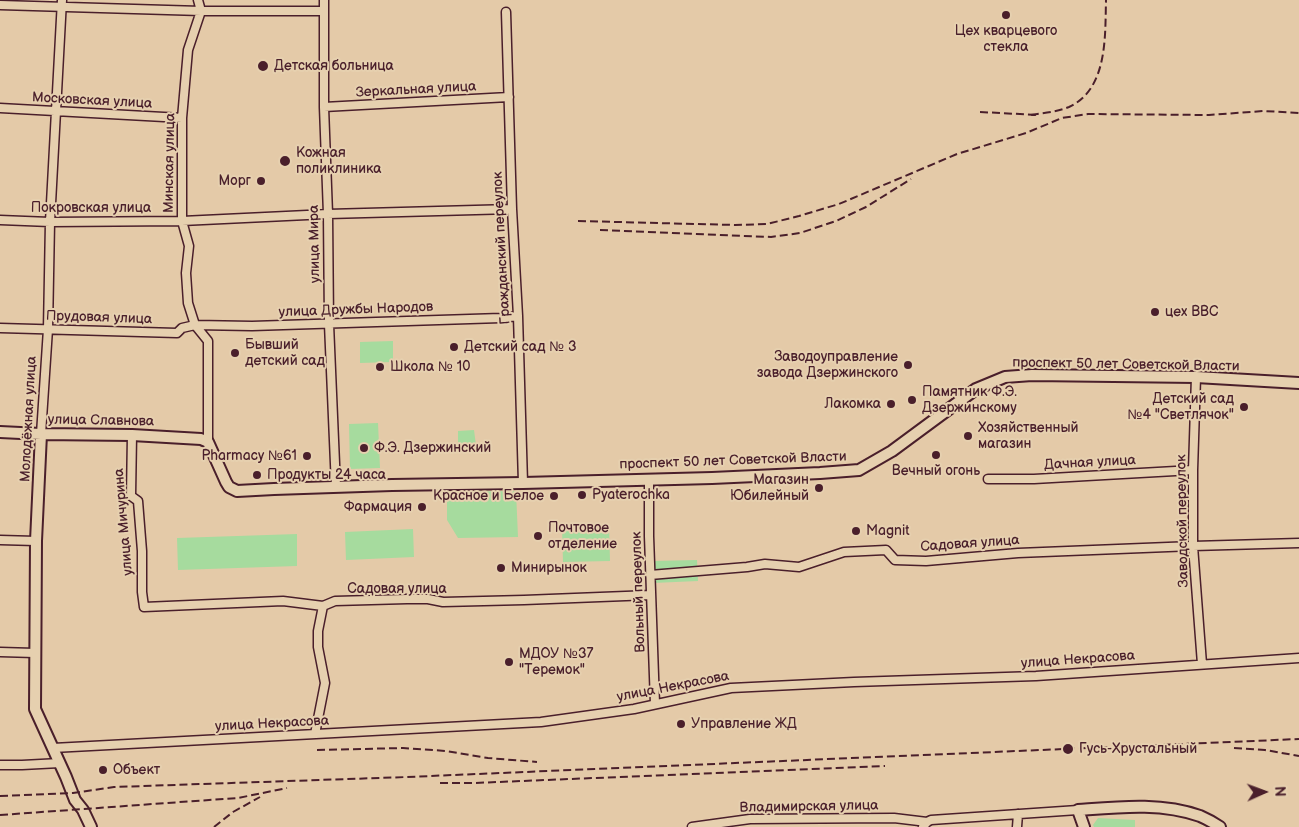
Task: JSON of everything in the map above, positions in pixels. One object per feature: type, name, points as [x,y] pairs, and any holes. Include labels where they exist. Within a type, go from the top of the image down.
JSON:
[{"type":"main road","name":"проспект 50 лет Советской Власти","points":[[204,440],[229,487],[237,491],[712,478],[820,473],[859,470],[892,451],[976,389],[1005,377],[1032,375],[1196,377],[1299,383]]},
{"type":"main road","name":"улица Славнова","points":[[0,432],[132,435],[204,440]]},
{"type":"main road","name":"Молодёжная улица","points":[[41,434],[36,541],[35,709],[60,762],[75,800],[91,827]]},
{"type":"main road","points":[[1084,827],[1078,810],[1124,806],[1154,807],[1187,812],[1202,817],[1220,827]]},
{"type":"street","points":[[198,0],[201,11]]},
{"type":"street","name":"улица Мира","points":[[324,0],[324,107],[328,214],[329,324],[336,487]]},
{"type":"street","points":[[0,5],[62,3],[201,11],[324,11]]},
{"type":"street","name":"Молодёжная улица","points":[[41,434],[48,329],[50,222],[62,3]]},
{"type":"street","name":"Минская улица","points":[[201,11],[188,50],[182,118],[182,221],[189,246],[186,273],[188,303],[195,325],[208,341],[204,440]]},
{"type":"street","name":"Гражданский переулок","points":[[506,12],[523,483]]},
{"type":"street","name":"Зеркальная улица","points":[[324,107],[509,97]]},
{"type":"street","name":"Московская улица","points":[[0,108],[182,118]]},
{"type":"street","name":"Покровская улица","points":[[0,220],[50,222],[182,221],[328,214],[512,209]]},
{"type":"street","name":"улица Дружбы Народов","points":[[195,325],[329,324],[518,316]]},
{"type":"street","name":"Прудовая улица","points":[[0,328],[177,333],[182,328],[195,325]]},
{"type":"street","name":"Заводской переулок","points":[[1196,377],[1193,546],[1202,664]]},
{"type":"street","name":"улица Мичурина","points":[[132,435],[132,496],[138,501],[144,607]]},
{"type":"street","name":"Дачная улица","points":[[988,479],[1034,479],[1193,470]]},
{"type":"street","name":"Вольный переулок","points":[[649,479],[650,575],[655,704]]},
{"type":"street","points":[[0,540],[36,541]]},
{"type":"street","name":"Садовая улица","points":[[650,575],[766,564],[799,567],[844,552],[886,550],[895,560],[926,561],[1018,553],[1299,543]]},
{"type":"street","name":"Садовая улица","points":[[144,607],[283,601],[323,606],[335,601],[407,599],[443,602],[497,601],[651,595]]},
{"type":"street","points":[[315,734],[325,683],[318,647],[318,632],[323,606]]},
{"type":"street","points":[[0,652],[34,652]]},
{"type":"street","name":"улица Некрасова","points":[[53,748],[541,722],[634,709],[731,688],[1036,676],[1299,658]]},
{"type":"street","points":[[0,764],[22,765],[60,762]]},
{"type":"street","points":[[1018,827],[1018,814],[1078,810]]},
{"type":"street","name":"Владимирская улица","points":[[692,827],[750,819],[894,818],[925,824],[931,820],[1018,814]]},
{"type":"street","points":[[805,827],[810,819]]},
{"type":"green space","points":[[393,341],[393,362],[360,363],[360,342]]},
{"type":"green space","points":[[378,423],[380,468],[350,469],[349,424]]},
{"type":"green space","points":[[474,430],[477,453],[458,453],[458,431]]},
{"type":"green space","points":[[516,491],[518,537],[458,538],[447,520],[447,492]]},
{"type":"green space","points":[[609,524],[610,561],[563,562],[562,526]]},
{"type":"green space","points":[[413,529],[414,557],[346,560],[345,532]]},
{"type":"green space","points":[[297,534],[297,566],[178,570],[177,538]]},
{"type":"green space","points":[[697,560],[698,581],[653,583],[652,561]]},
{"type":"green space","points":[[1098,818],[1135,820],[1135,827],[1094,827],[1093,825]]},
{"type":"railway","points":[[1031,115],[1069,107],[1082,99],[1091,88],[1098,75],[1102,60],[1106,0]]},
{"type":"railway","points":[[578,221],[735,225],[767,224],[839,204],[957,154],[1026,133],[1062,118],[1088,114],[1209,115],[1264,111],[1299,113]]},
{"type":"railway","points":[[980,112],[1038,115]]},
{"type":"railway","points":[[600,230],[771,237],[800,233],[836,221],[866,207],[911,179]]},
{"type":"railway","points":[[0,796],[73,793],[114,787],[407,777],[1299,739]]},
{"type":"railway","points":[[317,750],[403,748],[537,762]]},
{"type":"railway","points":[[1234,748],[1265,750],[1299,756]]},
{"type":"railway","points":[[440,783],[885,766]]},
{"type":"railway","points":[[0,815],[238,798],[287,788]]},
{"type":"railway","points":[[214,827],[233,812],[260,797]]},
{"type":"place","name":"Цех кварцевого стекла","points":[[1006,15]]},
{"type":"place","name":"Детская больница","points":[[263,66]]},
{"type":"place","name":"Кожная поликлиника","points":[[285,161]]},
{"type":"place","name":"Морг","points":[[261,181]]},
{"type":"place","name":"цех ВВС","points":[[1155,312]]},
{"type":"place","name":"Детский сад № 3","points":[[454,347]]},
{"type":"place","name":"Бывший детский сад","points":[[235,353]]},
{"type":"place","name":"Заводоуправление завода Дзержинского","points":[[908,365]]},
{"type":"place","name":"Школа № 10","points":[[380,367]]},
{"type":"place","name":"Памятник Ф.Э. Дзержинскому","points":[[912,400]]},
{"type":"place","name":"Лакомка","points":[[891,404]]},
{"type":"place","name":"Детский сад №4 \"Светлячок\"","points":[[1244,407]]},
{"type":"place","name":"Хозяйственный магазин","points":[[968,436]]},
{"type":"place","name":"Ф.Э. Дзержинский","points":[[364,448]]},
{"type":"place","name":"Вечный огонь","points":[[936,455]]},
{"type":"place","name":"Pharmacy №61","points":[[307,456]]},
{"type":"place","name":"Продукты 24 часа","points":[[257,475]]},
{"type":"place","name":"Магазин Юбилейный","points":[[819,488]]},
{"type":"place","name":"Pyaterochka","points":[[582,495]]},
{"type":"place","name":"Красное и Белое","points":[[554,496]]},
{"type":"place","name":"Фармация","points":[[422,507]]},
{"type":"place","name":"Magnit","points":[[856,531]]},
{"type":"place","name":"Почтовое отделение","points":[[538,536]]},
{"type":"place","name":"Минирынок","points":[[501,568]]},
{"type":"place","name":"МДОУ №37 \"Теремок\"","points":[[509,662]]},
{"type":"place","name":"Управление ЖД","points":[[681,724]]},
{"type":"place","name":"Гусь-Хрустальный","points":[[1068,749]]},
{"type":"place","name":"Объект","points":[[103,770]]}]
